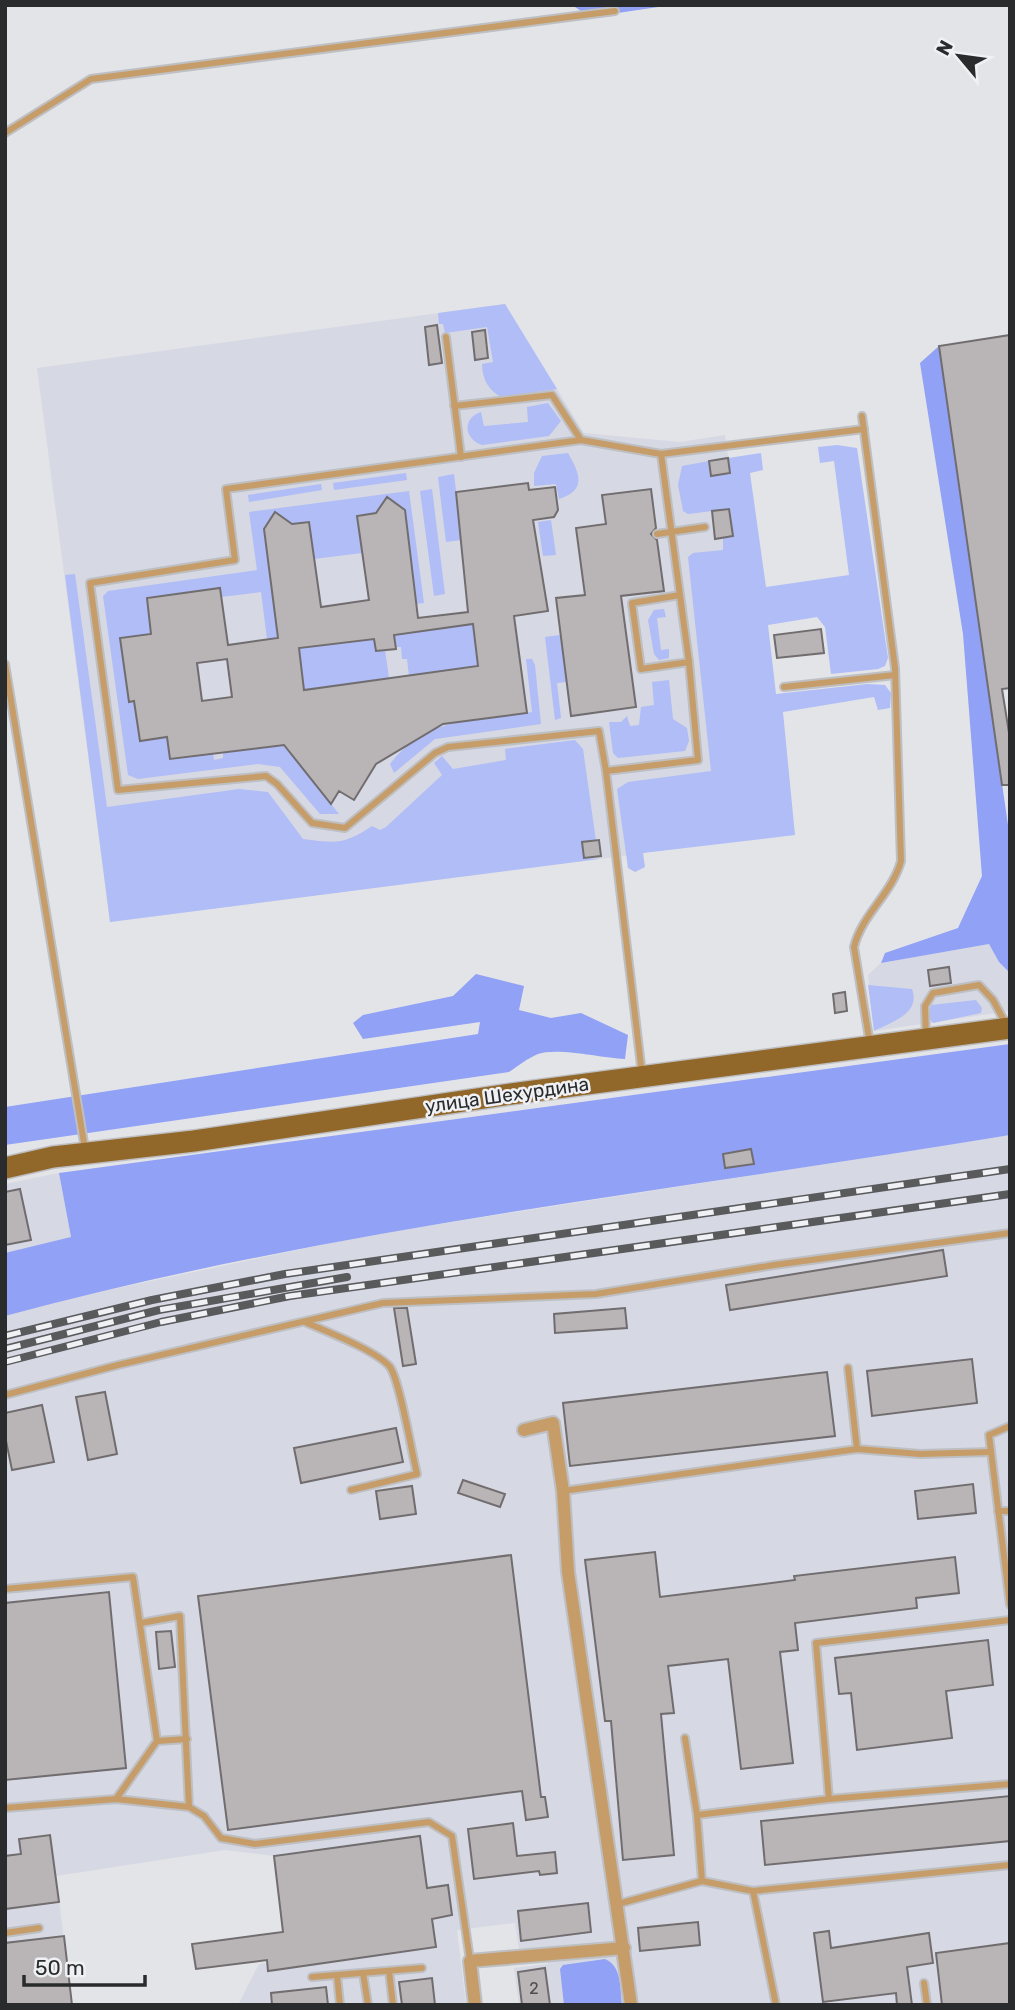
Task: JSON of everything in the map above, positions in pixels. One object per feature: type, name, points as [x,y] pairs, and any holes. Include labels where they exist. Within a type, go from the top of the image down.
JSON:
[{"type":"main road","name":"улица Шехурдина","points":[[5,1168],[86,1153],[194,1141],[643,1076],[1009,1028]]},
{"type":"street","points":[[524,1430],[553,1423],[564,1491],[568,1572],[631,2005]]},
{"type":"street","points":[[475,2005],[470,1961],[624,1948]]},
{"type":"lane","points":[[5,133],[91,79],[615,11]]},
{"type":"lane","points":[[446,337],[460,457]]},
{"type":"lane","points":[[454,406],[552,395],[581,440]]},
{"type":"lane","points":[[862,416],[895,675],[901,861],[895,881],[857,935],[854,947],[870,1045]]},
{"type":"lane","points":[[643,1076],[599,731],[447,747],[425,760],[368,812],[345,828],[312,824],[277,784],[266,776],[118,790],[90,583],[235,560],[226,489],[581,440],[661,454],[864,429]]},
{"type":"lane","points":[[606,771],[698,760],[689,662],[661,454]]},
{"type":"lane","points":[[657,534],[705,527]]},
{"type":"lane","points":[[680,594],[632,603],[640,669],[689,662]]},
{"type":"lane","points":[[5,664],[86,1153]]},
{"type":"lane","points":[[784,687],[895,675]]},
{"type":"lane","points":[[926,1038],[925,1006],[933,993],[979,985],[993,1000],[1009,1028]]},
{"type":"lane","points":[[5,1395],[118,1365],[383,1303],[596,1294],[774,1265],[1010,1233]]},
{"type":"lane","points":[[306,1323],[350,1341],[390,1368],[400,1399],[417,1474],[351,1490]]},
{"type":"lane","points":[[848,1368],[857,1449]]},
{"type":"lane","points":[[1010,1426],[989,1436],[1010,1605]]},
{"type":"lane","points":[[564,1491],[857,1449],[920,1454],[991,1452]]},
{"type":"lane","points":[[998,1511],[1010,1511]]},
{"type":"lane","points":[[5,1589],[133,1577],[157,1741],[116,1799]]},
{"type":"lane","points":[[141,1623],[180,1616],[189,1807]]},
{"type":"lane","points":[[829,1799],[817,1643],[1010,1620]]},
{"type":"lane","points":[[685,1738],[698,1815],[702,1881]]},
{"type":"lane","points":[[157,1741],[187,1739]]},
{"type":"lane","points":[[698,1815],[829,1799],[1010,1784]]},
{"type":"lane","points":[[5,1808],[116,1799],[189,1807],[204,1816],[221,1838],[255,1844],[429,1822],[452,1836],[470,1961]]},
{"type":"lane","points":[[618,1904],[702,1881],[753,1891],[1010,1865]]},
{"type":"lane","points":[[753,1891],[776,2005]]},
{"type":"lane","points":[[5,1933],[38,1928]]},
{"type":"lane","points":[[312,1977],[422,1968]]},
{"type":"lane","points":[[389,1971],[393,2005]]},
{"type":"lane","points":[[363,1973],[368,2005]]},
{"type":"lane","points":[[337,1975],[340,2005]]},
{"type":"lane","points":[[924,1983],[927,2005]]},
{"type":"shaded area","points":[[572,5],[672,5],[590,17]]},
{"type":"shaded area","points":[[505,304],[584,433],[680,442],[725,435],[744,577],[734,770],[646,853],[110,922],[37,368]]},
{"type":"shaded area","points":[[505,304],[557,389],[501,397],[489,387],[483,374],[482,364],[493,362],[487,327],[445,333],[443,324],[439,324],[438,313]]},
{"type":"shaded area","points":[[939,346],[1010,839],[1010,973],[999,962],[989,944],[881,963],[885,953],[958,928],[982,876],[963,634],[920,363]]},
{"type":"shaded area","points":[[548,403],[561,421],[549,436],[482,445],[469,434],[468,423],[481,412],[484,426],[528,422],[527,407]]},
{"type":"shaded area","points":[[837,445],[857,448],[888,658],[885,666],[878,669],[831,674],[825,627],[817,617],[768,625],[776,694],[867,684],[885,685],[891,693],[890,708],[878,710],[874,697],[783,712],[795,835],[643,853],[645,867],[635,872],[628,868],[617,789],[628,782],[711,771],[688,557],[693,553],[723,550],[723,538],[733,535],[729,509],[688,514],[683,511],[678,485],[682,466],[709,461],[711,476],[730,473],[728,458],[761,453],[763,470],[750,473],[766,587],[849,575],[834,461],[820,463],[818,447]]},
{"type":"shaded area","points":[[568,453],[579,480],[574,491],[559,499],[556,484],[534,486],[534,473],[542,456]]},
{"type":"shaded area","points":[[406,473],[407,480],[334,490],[333,483]]},
{"type":"shaded area","points":[[454,474],[462,540],[446,542],[438,477]]},
{"type":"shaded area","points":[[321,484],[322,490],[249,502],[248,495]]},
{"type":"shaded area","points":[[432,489],[445,594],[434,596],[420,491]]},
{"type":"shaded area","points":[[409,491],[424,603],[416,604],[405,510],[387,498],[376,513],[357,516],[362,553],[314,559],[309,522],[292,524],[275,513],[264,529],[278,638],[267,639],[261,592],[221,597],[220,588],[147,598],[151,634],[120,638],[129,701],[134,701],[140,740],[167,737],[171,759],[213,753],[214,760],[223,758],[223,753],[284,745],[339,814],[320,814],[280,767],[258,764],[138,779],[128,775],[103,596],[108,591],[257,570],[249,512]]},
{"type":"shaded area","points":[[551,520],[556,555],[543,556],[538,522]]},
{"type":"shaded area","points":[[75,574],[107,807],[239,789],[268,792],[303,839],[346,840],[372,826],[380,830],[386,827],[442,775],[434,763],[442,756],[453,769],[506,760],[505,749],[575,740],[583,749],[596,841],[582,843],[584,858],[599,859],[110,922],[65,575]]},
{"type":"shaded area","points":[[664,609],[666,617],[657,618],[661,650],[669,649],[669,658],[659,660],[654,654],[648,620],[654,610]]},
{"type":"shaded area","points":[[473,624],[478,666],[409,676],[407,659],[402,659],[401,647],[395,647],[394,635]]},
{"type":"shaded area","points":[[560,635],[567,682],[557,683],[561,718],[555,720],[545,637]]},
{"type":"shaded area","points":[[374,639],[376,651],[385,650],[389,678],[304,690],[299,648]]},
{"type":"shaded area","points":[[526,659],[532,659],[535,665],[541,724],[435,739],[394,773],[390,764],[404,749],[436,729],[473,719],[532,712]]},
{"type":"shaded area","points":[[669,680],[673,719],[687,728],[689,741],[685,751],[618,758],[613,753],[609,722],[621,722],[627,716],[630,726],[639,725],[641,707],[654,705],[652,682]]},
{"type":"shaded area","points":[[989,944],[999,962],[1010,973],[1010,1011],[874,1031],[868,975],[881,963]]},
{"type":"shaded area","points":[[476,974],[524,986],[519,1010],[551,1018],[581,1013],[628,1035],[625,1059],[546,1052],[509,1072],[5,1145],[5,1107],[478,1034],[480,1022],[363,1039],[353,1023],[363,1015],[453,996]]},
{"type":"shaded area","points":[[868,985],[912,989],[912,1005],[903,1016],[874,1031]]},
{"type":"shaded area","points":[[976,1000],[982,1008],[981,1013],[933,1023],[928,1017],[931,1005]]},
{"type":"shaded area","points":[[1010,1044],[1010,1135],[379,1234],[129,1285],[5,1316],[5,1253],[71,1237],[59,1173]]},
{"type":"shaded area","points":[[1010,1135],[1010,2005],[519,2005],[514,1968],[548,1964],[546,1948],[519,1949],[515,1923],[457,1930],[466,2005],[238,2005],[259,1964],[286,1960],[274,1856],[225,1850],[56,1876],[72,2005],[5,2005],[5,1316],[80,1296],[369,1235]]},
{"type":"shaded area","points":[[59,1173],[71,1238],[5,1253],[5,1184]]},
{"type":"shaded area","points":[[605,1959],[611,1962],[617,1972],[622,2005],[564,2005],[560,1969],[563,1965]]},
{"type":"building","points":[[437,325],[442,363],[429,365],[425,327]]},
{"type":"building","points":[[485,330],[488,358],[475,360],[472,332]]},
{"type":"building","points":[[1010,335],[1010,688],[1002,689],[1010,739],[1010,785],[1002,785],[939,346]]},
{"type":"building","points":[[728,458],[730,473],[711,476],[709,461]]},
{"type":"building","points":[[528,483],[529,490],[555,487],[558,510],[554,517],[533,520],[548,611],[514,616],[527,713],[443,724],[376,764],[354,800],[339,791],[331,804],[284,745],[170,759],[167,737],[140,741],[134,701],[129,702],[120,638],[151,634],[147,598],[220,588],[228,645],[278,638],[264,529],[275,512],[292,524],[309,522],[321,607],[369,600],[357,516],[376,513],[387,497],[405,510],[418,618],[468,612],[456,492]],"holes":[[[473,624],[478,666],[304,690],[299,648],[374,639],[376,651],[396,649],[394,635]],[[227,659],[232,697],[202,701],[197,663]]]},
{"type":"building","points":[[651,489],[656,528],[651,534],[657,540],[664,591],[621,596],[636,707],[571,716],[556,598],[585,595],[576,528],[606,524],[602,495]]},
{"type":"building","points":[[729,509],[733,536],[715,539],[712,511]]},
{"type":"building","points":[[821,629],[824,653],[777,658],[774,635]]},
{"type":"building","points":[[599,840],[601,856],[584,858],[582,842]]},
{"type":"building","points":[[949,967],[951,983],[930,986],[928,970]]},
{"type":"building","points":[[845,992],[847,1011],[835,1013],[833,994]]},
{"type":"building","points":[[751,1149],[754,1164],[725,1168],[723,1154]]},
{"type":"building","points":[[20,1189],[31,1240],[5,1245],[5,1192]]},
{"type":"building","points":[[943,1250],[947,1276],[730,1310],[726,1285]]},
{"type":"building","points":[[394,1308],[407,1308],[416,1364],[403,1366]]},
{"type":"building","points":[[625,1308],[627,1328],[555,1333],[554,1314]]},
{"type":"building","points":[[972,1359],[977,1403],[872,1416],[867,1371]]},
{"type":"building","points":[[827,1372],[835,1436],[570,1466],[563,1403]]},
{"type":"building","points":[[105,1392],[117,1454],[88,1460],[76,1397]]},
{"type":"building","points":[[42,1405],[54,1462],[12,1470],[5,1436],[5,1413]]},
{"type":"building","points":[[396,1428],[403,1462],[301,1483],[294,1448]]},
{"type":"building","points":[[463,1480],[505,1494],[500,1507],[458,1493]]},
{"type":"building","points":[[973,1484],[976,1513],[918,1519],[915,1491]]},
{"type":"building","points":[[412,1486],[416,1514],[380,1519],[376,1491]]},
{"type":"building","points":[[655,1552],[660,1597],[795,1580],[794,1576],[955,1557],[959,1593],[916,1598],[917,1608],[795,1623],[798,1650],[780,1652],[793,1763],[741,1769],[728,1659],[668,1666],[674,1713],[661,1714],[674,1855],[623,1860],[611,1721],[605,1721],[585,1560]]},
{"type":"building","points":[[511,1555],[541,1797],[545,1797],[548,1817],[526,1820],[522,1791],[228,1830],[198,1596]]},
{"type":"building","points":[[109,1592],[126,1768],[5,1780],[5,1603]]},
{"type":"building","points":[[171,1631],[175,1667],[159,1669],[156,1632]]},
{"type":"building","points":[[988,1640],[993,1685],[946,1691],[952,1738],[857,1750],[851,1693],[839,1694],[835,1658]]},
{"type":"building","points":[[1010,1796],[1010,1841],[765,1865],[761,1821]]},
{"type":"building","points":[[513,1823],[517,1856],[555,1852],[557,1873],[540,1875],[539,1871],[474,1879],[468,1829]]},
{"type":"building","points":[[50,1835],[59,1902],[5,1909],[5,1856],[21,1854],[19,1839]]},
{"type":"building","points":[[420,1836],[427,1888],[448,1885],[452,1915],[432,1919],[436,1947],[268,1971],[267,1960],[196,1969],[192,1944],[283,1932],[274,1856]]},
{"type":"building","points":[[588,1903],[591,1932],[521,1941],[518,1911]]},
{"type":"building","points":[[698,1922],[700,1945],[640,1951],[638,1928]]},
{"type":"building","points":[[829,1931],[831,1948],[929,1933],[933,1963],[907,1967],[912,2005],[897,2005],[896,1993],[823,2002],[814,1933]]},
{"type":"building","points":[[64,1936],[72,2005],[5,2005],[5,1943]]},
{"type":"building","points":[[1010,1943],[1010,2005],[942,2005],[936,1953]]},
{"type":"building","points":[[545,1968],[550,2005],[522,2005],[518,1972]]},
{"type":"building","points":[[432,1978],[435,2005],[402,2005],[399,1982]]},
{"type":"building","points":[[326,1987],[328,2005],[272,2005],[271,1993]]},
{"type":"railway","points":[[5,1336],[152,1300],[285,1274],[1010,1169]]},
{"type":"railway","points":[[5,1362],[161,1322],[290,1296],[1010,1194]]},
{"type":"railway","points":[[5,1349],[159,1310],[347,1277]]}]
